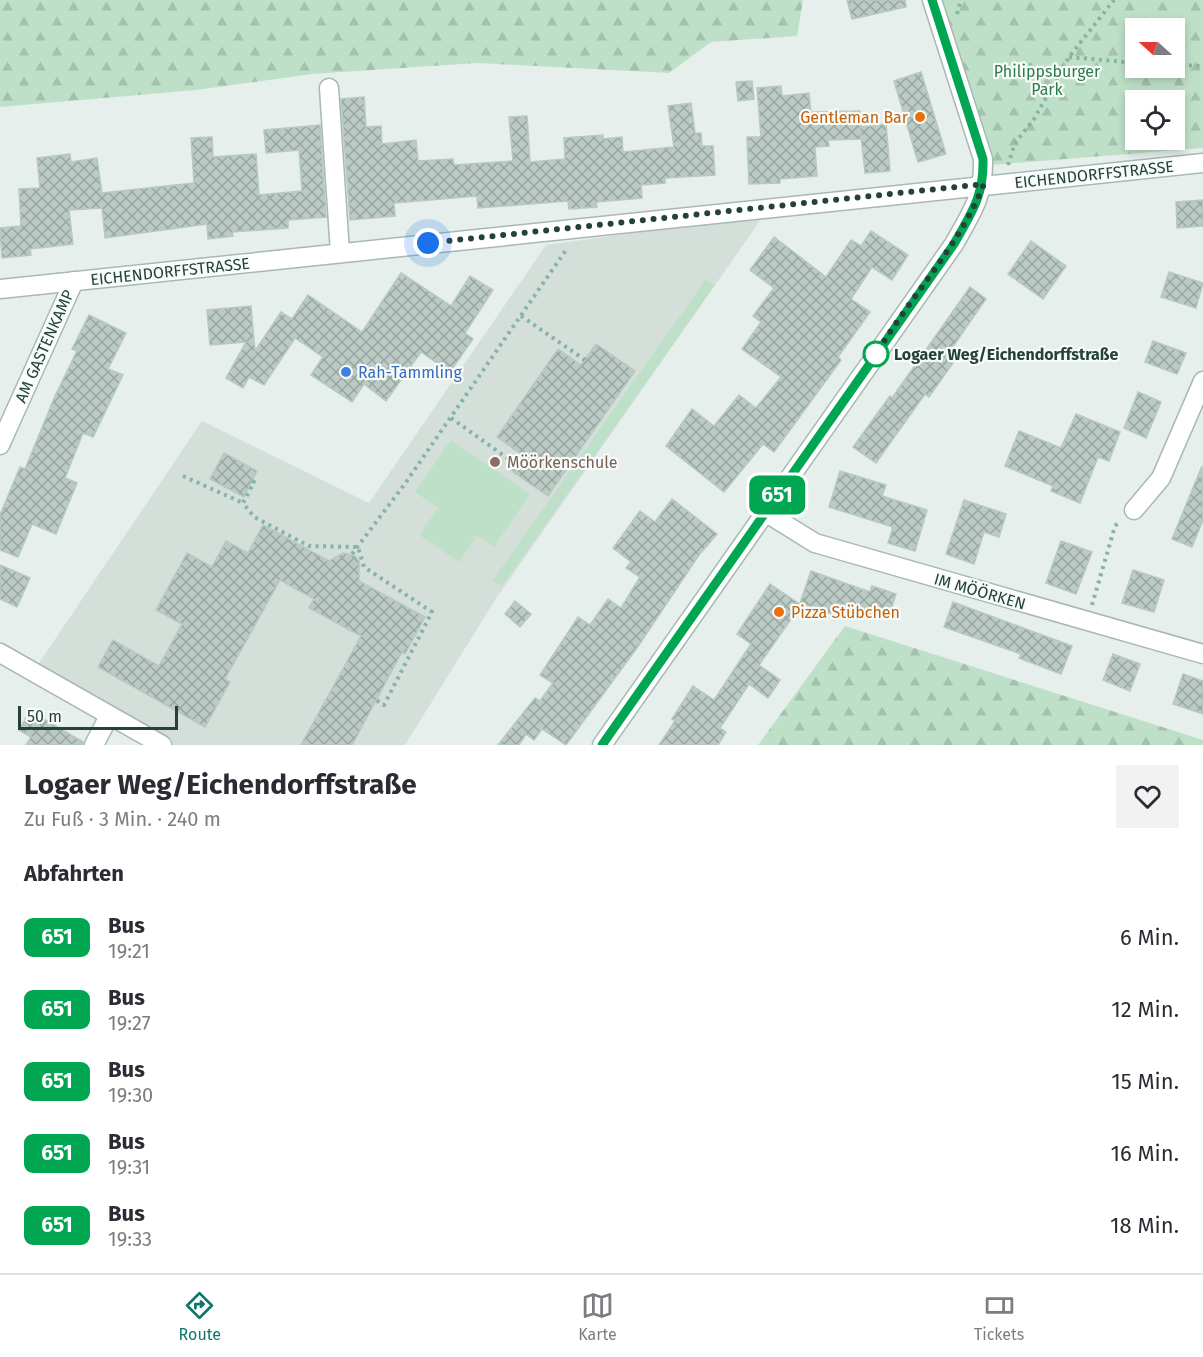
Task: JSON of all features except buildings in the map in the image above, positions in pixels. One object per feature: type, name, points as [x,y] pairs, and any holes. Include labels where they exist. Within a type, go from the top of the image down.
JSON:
[{"type":"street","points":[[602,745],[954,244],[972,213],[993,184],[932,0]]},
{"type":"street","points":[[329,88],[340,253]]},
{"type":"street","name":"EICHENDORFFSTRASSE","points":[[0,289],[1203,163]]},
{"type":"street","name":"AM GASTENKAMP","points":[[0,445],[74,281]]},
{"type":"street","points":[[1134,510],[1161,478],[1203,381]]},
{"type":"street","name":"IM MÖÖRKEN","points":[[765,512],[814,543],[1203,654]]},
{"type":"street","points":[[0,653],[162,745]]},
{"type":"street","points":[[94,745],[109,716]]},
{"type":"path","points":[[993,184],[1015,143],[1034,119],[1069,57],[1114,0]]},
{"type":"path","points":[[1069,57],[1125,62]]},
{"type":"path","points":[[1185,65],[1203,66]]},
{"type":"path","points":[[352,554],[451,418],[582,227]]},
{"type":"path","points":[[521,316],[585,360]]},
{"type":"path","points":[[451,418],[517,465]]},
{"type":"path","points":[[183,476],[243,503],[254,517],[309,546],[358,547]]},
{"type":"path","points":[[243,503],[254,482],[252,481]]},
{"type":"path","points":[[1087,622],[1115,526],[1134,510]]},
{"type":"path","points":[[358,547],[361,568],[432,612],[384,705],[376,700]]},
{"type":"shaded area","name":"Möörkenschule","points":[[764,215],[495,600],[405,745],[162,745],[33,672],[202,421],[369,503],[546,245]]},
{"type":"green space","points":[[0,0],[803,0],[797,36],[711,42],[669,73],[477,63],[312,74],[196,90],[0,107]]},
{"type":"green space","name":"Philippsburger Park","points":[[937,0],[1203,0],[1203,148],[1185,149],[1185,90],[1125,90],[1125,150],[1178,150],[991,165]]},
{"type":"green space","points":[[706,279],[715,285],[502,586],[493,580]]},
{"type":"green space","points":[[451,440],[530,494],[494,547],[477,536],[459,562],[419,535],[438,508],[415,492]]},
{"type":"green space","points":[[845,626],[1203,740],[1203,745],[758,745]]},
{"type":"bus line","name":"651","points":[[602,745],[954,244],[972,213],[984,184],[983,159],[932,0]]},
{"type":"place","name":"Gentleman Bar","points":[[920,117]]},
{"type":"place","name":"Logaer Weg/Eichendorffstraße","points":[[876,354]]},
{"type":"place","name":"Rah-Tammling","points":[[346,372]]},
{"type":"place","name":"Möörkenschule","points":[[495,462]]},
{"type":"place","name":"Pizza Stübchen","points":[[779,612]]},
{"type":"route","points":[[428,243],[984,184],[972,213],[954,244],[876,354]]}]
